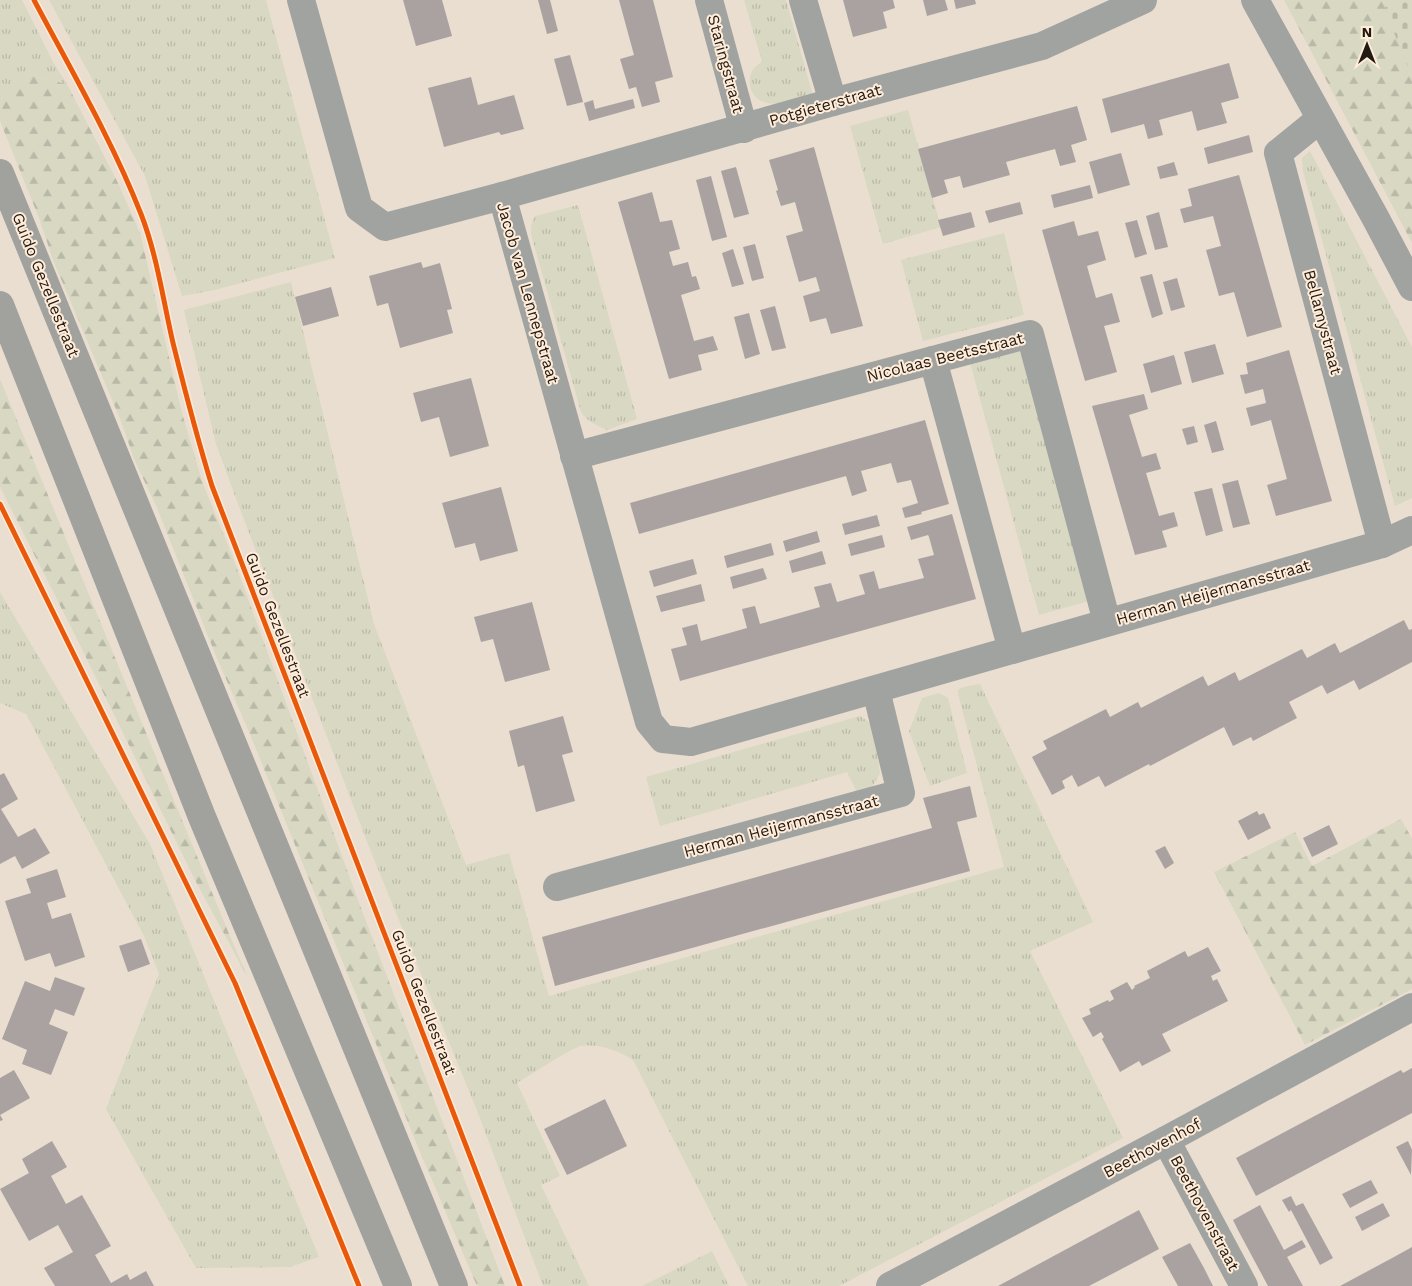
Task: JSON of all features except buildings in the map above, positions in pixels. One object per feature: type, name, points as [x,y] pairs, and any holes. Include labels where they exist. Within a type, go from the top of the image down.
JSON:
[{"type":"main road","name":"Guido Gezellestraat","points":[[0,173],[454,1286]]},
{"type":"main road","points":[[0,305],[202,817],[398,1286]]},
{"type":"street","name":"Jacob van Lennepstraat","points":[[300,0],[359,208],[385,227],[502,196],[649,722],[663,739]]},
{"type":"street","name":"Staringstraat","points":[[709,0],[744,129]]},
{"type":"street","points":[[803,0],[833,102]]},
{"type":"street","name":"Potgieterstraat","points":[[502,196],[744,129],[833,102],[1042,46],[1143,0]]},
{"type":"street","points":[[1255,0],[1412,287]]},
{"type":"street","name":"Bellamystraat","points":[[1320,119],[1278,153],[1382,544]]},
{"type":"street","name":"Nicolaas Beetsstraat","points":[[574,456],[1030,334],[1107,622]]},
{"type":"street","points":[[933,360],[1012,650]]},
{"type":"street","name":"Herman Heijermansstraat","points":[[663,739],[691,742],[1382,544],[1412,530]]},
{"type":"street","name":"Herman Heijermansstraat","points":[[557,887],[901,793],[876,690]]},
{"type":"street","name":"Beethovenhof","points":[[890,1286],[1412,1007]]},
{"type":"street","name":"Beethovenstraat","points":[[1166,1140],[1244,1286]]},
{"type":"green space","points":[[0,0],[22,0],[53,62],[67,84],[15,72],[0,103]]},
{"type":"green space","points":[[49,0],[266,0],[335,258],[215,290],[182,296],[145,176]]},
{"type":"green space","points":[[744,0],[786,0],[813,96],[773,104],[760,100],[755,96],[750,84],[750,78],[756,66],[762,62]]},
{"type":"green space","points":[[1284,0],[1403,0],[1385,8],[1412,77],[1412,243]]},
{"type":"green space","points":[[1403,0],[1412,0],[1412,77],[1384,8]]},
{"type":"green space","points":[[15,72],[67,84],[118,183],[140,233],[182,413],[203,484],[232,555],[361,908],[505,1286],[477,1286],[53,260],[39,218],[0,121],[0,103]]},
{"type":"green space","points":[[908,110],[941,227],[883,244],[850,126]]},
{"type":"green space","points":[[1310,151],[1412,347],[1412,498],[1395,506],[1303,171],[1302,158]]},
{"type":"green space","points":[[578,205],[637,419],[607,430],[589,421],[581,412],[531,234],[531,226],[535,216]]},
{"type":"green space","points":[[1004,233],[1024,315],[923,341],[901,260]]},
{"type":"green space","points":[[291,282],[374,624],[466,865],[509,853],[549,996],[1004,867],[958,694],[958,690],[963,687],[980,684],[1093,922],[1030,951],[1123,1138],[839,1286],[748,1286],[633,1060],[608,1048],[581,1046],[517,1083],[560,1176],[541,1185],[589,1286],[543,1286],[476,1108],[371,852],[216,444],[184,310]]},
{"type":"green space","points":[[1019,344],[1089,601],[1039,615],[969,359]]},
{"type":"green space","points":[[0,379],[249,980],[195,880],[0,487]]},
{"type":"green space","points":[[0,592],[150,844],[319,1257],[290,1267],[196,1268],[106,1109],[159,974],[144,936],[26,714],[0,703]]},
{"type":"green space","points":[[939,693],[948,698],[967,773],[930,786],[909,731],[922,698]]},
{"type":"green space","points":[[860,716],[873,725],[880,773],[869,793],[858,795],[847,772],[660,826],[646,777]]},
{"type":"green space","points":[[1401,819],[1412,839],[1412,989],[1305,1045],[1214,872],[1295,832],[1312,866]]},
{"type":"green space","points":[[712,1251],[729,1286],[642,1286]]},
{"type":"cycle path","points":[[34,0],[104,132],[141,214],[151,245],[169,327],[212,486],[520,1286]]},
{"type":"cycle path","points":[[0,504],[235,983],[359,1286]]}]
